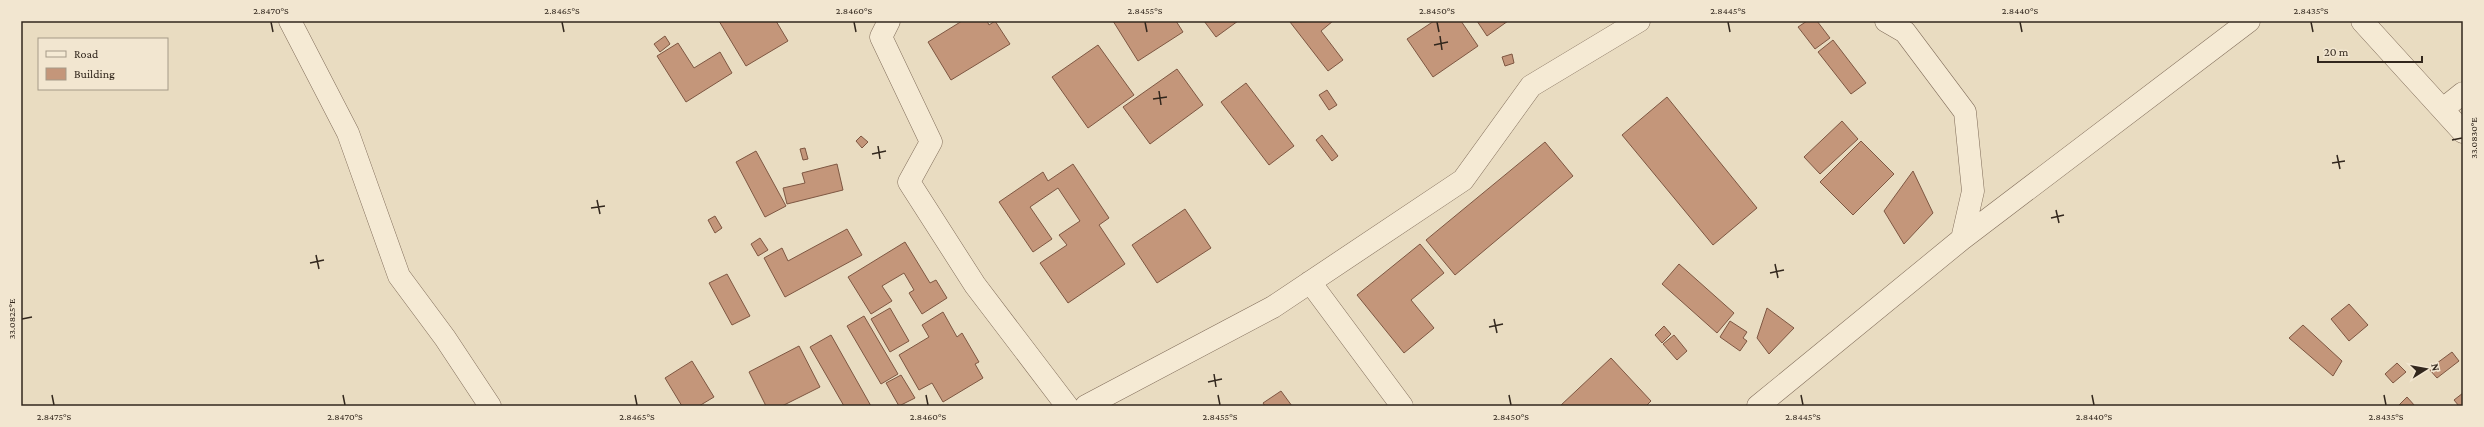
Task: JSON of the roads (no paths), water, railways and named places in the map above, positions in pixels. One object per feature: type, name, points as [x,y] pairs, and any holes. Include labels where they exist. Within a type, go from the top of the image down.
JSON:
[{"type":"street","points":[[290,21],[348,133],[399,276],[445,338],[490,406]]},
{"type":"street","points":[[888,21],[880,37],[931,142],[909,182],[975,285],[1067,406]]},
{"type":"street","points":[[1086,406],[1273,307],[1463,180],[1531,86],[1639,21]]},
{"type":"street","points":[[1886,21],[1905,32],[1965,112],[1973,191],[1962,239]]},
{"type":"street","points":[[1758,406],[1962,239],[2249,21]]},
{"type":"street","points":[[2362,21],[2444,109],[2463,132]]},
{"type":"street","points":[[2444,109],[2463,93]]},
{"type":"street","points":[[1310,282],[1402,406]]}]
